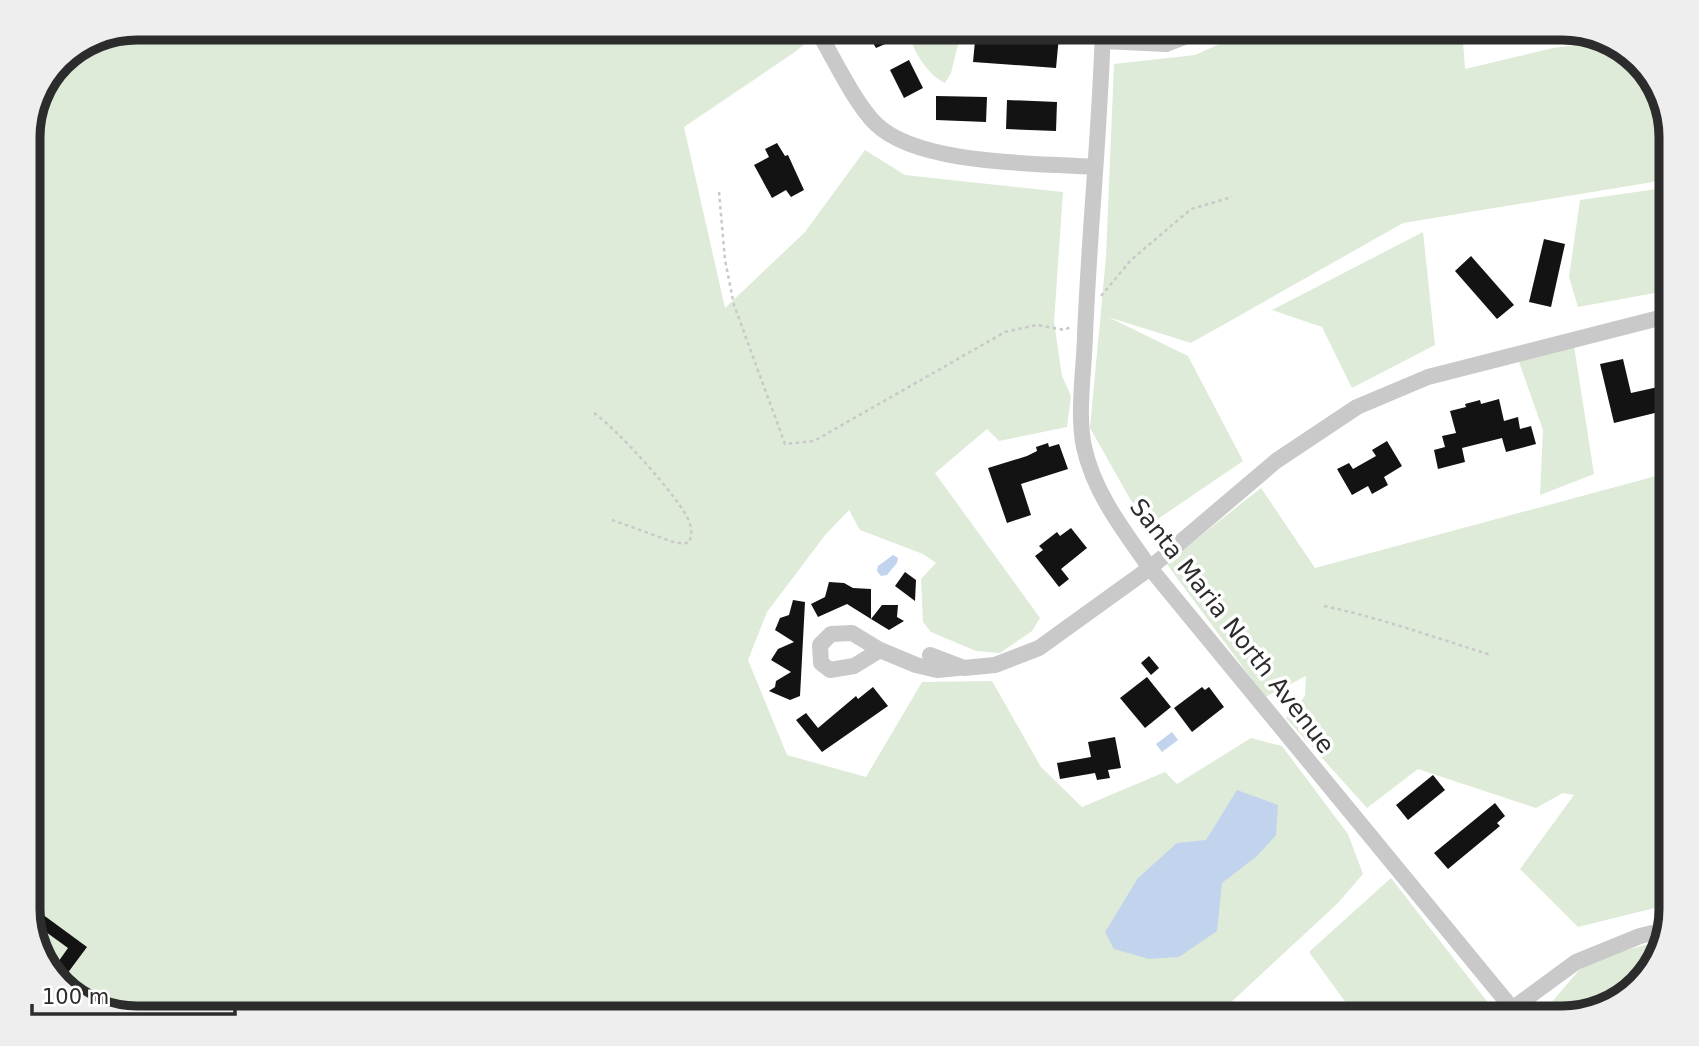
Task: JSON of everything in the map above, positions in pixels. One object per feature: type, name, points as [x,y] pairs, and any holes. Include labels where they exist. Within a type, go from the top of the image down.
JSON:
[{"type":"street","points":[[823,40],[864,111],[877,125],[903,143],[951,156],[1094,167]]},
{"type":"street","name":"Santa Maria North Avenue","points":[[1103,40],[1086,317],[1082,422],[1084,448],[1113,516],[1150,568],[1510,1006]]},
{"type":"street","points":[[1138,40],[1166,44],[1176,40]]},
{"type":"street","points":[[880,650],[916,665],[937,670],[995,665],[1039,648],[1150,568],[1276,461],[1357,407],[1428,377],[1659,318]]},
{"type":"street","points":[[930,655],[964,668]]},
{"type":"street","points":[[1524,1006],[1576,962],[1655,932]]},
{"type":"path","points":[[719,192],[725,260],[734,305],[785,444],[814,441],[1005,332],[1037,325],[1065,330],[1086,317],[1131,260],[1191,209],[1232,197]]},
{"type":"path","points":[[594,413],[612,427],[664,486],[689,522],[692,537],[689,542],[676,543],[612,520]]},
{"type":"path","points":[[1324,606],[1366,615],[1491,655]]},
{"type":"green space","points":[[137,40],[807,40],[795,52],[684,127],[725,308],[805,232],[865,150],[905,175],[1063,192],[1054,322],[1062,376],[1071,396],[1067,427],[999,441],[987,429],[935,473],[1040,618],[1032,631],[1000,653],[976,651],[931,632],[923,622],[921,579],[936,563],[923,554],[860,530],[849,510],[826,534],[767,612],[748,660],[787,755],[866,777],[922,682],[992,681],[1041,767],[1082,807],[1165,772],[1177,784],[1251,738],[1282,746],[1348,834],[1363,874],[1337,904],[1227,1006],[137,1006],[100,998],[78,986],[53,957],[40,916],[40,130],[50,94],[60,78],[73,64],[100,48]]},
{"type":"green space","points":[[910,40],[962,40],[945,83],[931,73]]},
{"type":"green space","points":[[1228,40],[1463,40],[1465,69],[1553,48],[1587,44],[1621,60],[1646,89],[1659,130],[1659,181],[1403,223],[1191,343],[1108,317],[1188,356],[1243,461],[1146,527],[1090,428],[1106,257],[1114,64],[1195,55]]},
{"type":"green space","points":[[1659,189],[1659,292],[1578,307],[1569,277],[1580,200]]},
{"type":"green space","points":[[1423,232],[1435,345],[1352,388],[1322,327],[1272,310]]},
{"type":"green space","points":[[1574,346],[1594,474],[1540,495],[1543,430],[1519,362]]},
{"type":"green space","points":[[1659,475],[1659,907],[1578,927],[1520,869],[1574,795],[1563,793],[1536,808],[1418,769],[1367,808],[1286,718],[1305,696],[1306,676],[1265,697],[1166,563],[1261,488],[1315,568]]},
{"type":"green space","points":[[1391,878],[1491,1006],[1348,1006],[1309,952]]},
{"type":"green space","points":[[1652,943],[1639,968],[1610,993],[1575,1005],[1548,1006],[1587,961]]},
{"type":"water","points":[[893,555],[898,558],[897,563],[887,575],[881,576],[877,571],[878,566]]},
{"type":"water","points":[[1172,732],[1178,740],[1162,752],[1156,744]]},
{"type":"water","points":[[1237,790],[1278,805],[1276,835],[1257,856],[1222,883],[1217,931],[1179,957],[1149,959],[1114,949],[1105,932],[1138,878],[1177,843],[1206,840]]},
{"type":"building","points":[[871,40],[892,41],[876,48]]},
{"type":"building","points":[[975,40],[1059,40],[1056,68],[973,62]]},
{"type":"building","points":[[909,60],[923,88],[904,98],[890,70]]},
{"type":"building","points":[[936,96],[987,97],[986,122],[936,120]]},
{"type":"building","points":[[1007,100],[1057,102],[1056,131],[1006,129]]},
{"type":"building","points":[[777,143],[785,156],[788,155],[804,190],[791,197],[786,190],[772,198],[754,165],[769,157],[765,149]]},
{"type":"building","points":[[1544,239],[1565,244],[1551,307],[1529,302]]},
{"type":"building","points":[[1471,256],[1514,305],[1497,319],[1455,271]]},
{"type":"building","points":[[1623,359],[1631,393],[1659,387],[1659,412],[1614,423],[1600,364]]},
{"type":"building","points":[[1499,399],[1504,421],[1518,417],[1520,429],[1531,426],[1536,444],[1506,452],[1502,438],[1462,448],[1465,462],[1438,469],[1434,450],[1445,447],[1442,436],[1456,433],[1450,411],[1480,400],[1481,404]]},
{"type":"building","points":[[1387,441],[1402,466],[1384,477],[1388,485],[1372,494],[1368,486],[1352,495],[1337,469],[1349,463],[1353,469],[1376,456],[1372,450]]},
{"type":"building","points":[[1048,443],[1049,447],[1059,444],[1068,469],[1021,484],[1031,515],[1007,523],[988,468],[1027,456],[1037,451],[1036,447]]},
{"type":"building","points":[[1071,528],[1087,548],[1061,569],[1069,579],[1059,587],[1035,556],[1043,550],[1039,546],[1057,532],[1060,536]]},
{"type":"building","points":[[905,572],[916,580],[915,601],[895,586]]},
{"type":"building","points":[[829,582],[871,589],[871,619],[847,604],[818,617],[811,604],[825,597]]},
{"type":"building","points":[[793,600],[805,602],[800,696],[790,700],[769,691],[775,687],[776,681],[791,672],[771,660],[778,649],[794,642],[775,630],[780,618],[789,615]]},
{"type":"building","points":[[882,605],[898,605],[897,617],[904,621],[889,630],[871,619]]},
{"type":"building","points":[[1149,656],[1159,668],[1151,675],[1141,663]]},
{"type":"building","points":[[1147,677],[1171,707],[1145,728],[1120,698]]},
{"type":"building","points":[[873,687],[888,706],[822,752],[796,720],[806,713],[818,728],[856,696],[858,699]]},
{"type":"building","points":[[1202,687],[1205,690],[1209,687],[1224,707],[1192,732],[1174,708]]},
{"type":"building","points":[[1115,737],[1121,768],[1108,770],[1110,778],[1097,780],[1095,773],[1060,779],[1057,763],[1091,757],[1088,742]]},
{"type":"building","points":[[1433,775],[1445,790],[1408,820],[1396,805]]},
{"type":"building","points":[[1495,803],[1505,816],[1497,823],[1500,826],[1448,869],[1434,853]]},
{"type":"building","points":[[42,914],[87,947],[67,975],[57,963],[68,948],[43,930]]}]
